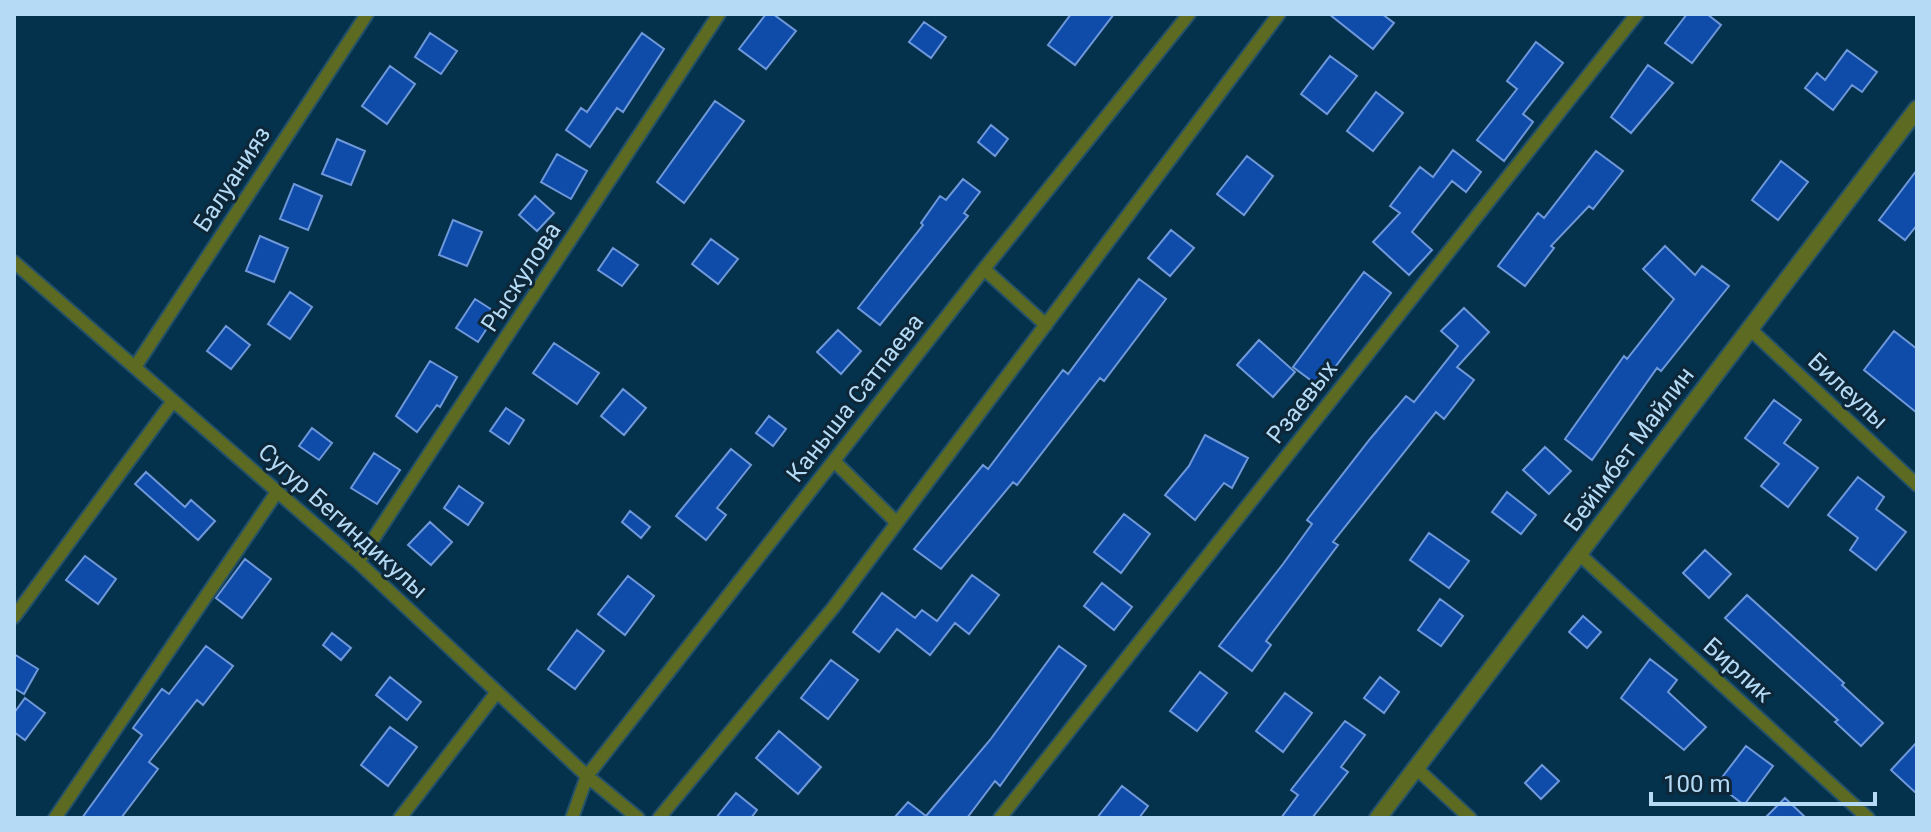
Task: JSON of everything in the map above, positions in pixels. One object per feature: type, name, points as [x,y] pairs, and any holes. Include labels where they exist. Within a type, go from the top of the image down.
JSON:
[{"type":"street","name":"Балуанияз","points":[[135,367],[367,14]]},
{"type":"street","name":"Рыскулова","points":[[358,562],[719,14]]},
{"type":"street","name":"Каныша Сатпаева","points":[[572,818],[587,776],[984,269],[1189,14]]},
{"type":"street","points":[[659,818],[833,608],[1279,14]]},
{"type":"street","name":"Рзаевых","points":[[1000,818],[1637,14]]},
{"type":"street","name":"Бейімбет Майлин","points":[[1378,818],[1917,109]]},
{"type":"street","name":"Сугур Бегиндикулы","points":[[14,262],[358,562],[587,776],[638,818]]},
{"type":"street","points":[[984,269],[1046,325]]},
{"type":"street","name":"Билеулы","points":[[1750,329],[1917,485]]},
{"type":"street","points":[[14,617],[173,401]]},
{"type":"street","points":[[834,461],[897,523]]},
{"type":"street","points":[[55,818],[277,492]]},
{"type":"street","name":"Бирлик","points":[[1579,554],[1868,818]]},
{"type":"street","points":[[400,818],[497,692]]},
{"type":"street","points":[[1416,768],[1470,818]]},
{"type":"building","points":[[766,14],[773,14],[796,31],[766,69],[739,49]]},
{"type":"building","points":[[1071,14],[1114,14],[1075,65],[1048,45]]},
{"type":"building","points":[[1329,14],[1382,14],[1394,23],[1373,49]]},
{"type":"building","points":[[1687,14],[1707,14],[1721,25],[1692,63],[1665,43]]},
{"type":"building","points":[[924,22],[946,37],[931,58],[909,42]]},
{"type":"building","points":[[430,33],[457,51],[441,74],[415,57]]},
{"type":"building","points":[[642,33],[664,49],[623,112],[617,108],[590,147],[566,130],[581,108],[587,112]]},
{"type":"building","points":[[1536,42],[1563,63],[1523,114],[1533,122],[1504,161],[1477,140],[1517,89],[1507,81]]},
{"type":"building","points":[[1847,50],[1877,72],[1862,92],[1852,85],[1833,110],[1805,88],[1817,73],[1825,80]]},
{"type":"building","points":[[1330,56],[1357,76],[1327,114],[1301,94]]},
{"type":"building","points":[[1648,65],[1673,83],[1631,133],[1611,117]]},
{"type":"building","points":[[390,66],[415,84],[387,124],[362,106]]},
{"type":"building","points":[[1376,92],[1403,113],[1373,151],[1347,131]]},
{"type":"building","points":[[715,101],[744,121],[684,203],[657,182]]},
{"type":"building","points":[[991,125],[1008,139],[995,156],[978,142]]},
{"type":"building","points":[[337,139],[365,151],[351,185],[322,174]]},
{"type":"building","points":[[1453,150],[1481,172],[1466,192],[1452,181],[1412,232],[1432,250],[1409,275],[1373,242],[1400,213],[1390,206],[1420,167],[1433,177]]},
{"type":"building","points":[[1596,151],[1623,171],[1593,209],[1589,206],[1551,246],[1554,248],[1525,286],[1498,266],[1538,213],[1544,218]]},
{"type":"building","points":[[557,154],[587,171],[571,199],[541,182]]},
{"type":"building","points":[[1247,156],[1273,176],[1244,215],[1217,194]]},
{"type":"building","points":[[1781,161],[1808,182],[1778,220],[1752,200]]},
{"type":"building","points":[[1917,170],[1917,225],[1905,240],[1879,220]]},
{"type":"building","points":[[963,179],[980,192],[964,213],[968,216],[880,325],[858,308],[923,225],[921,223],[940,196],[946,200]]},
{"type":"building","points":[[294,184],[322,196],[308,230],[280,219]]},
{"type":"building","points":[[535,196],[554,213],[537,231],[519,215]]},
{"type":"building","points":[[453,220],[482,232],[467,266],[439,255]]},
{"type":"building","points":[[1171,230],[1194,248],[1170,276],[1148,258]]},
{"type":"building","points":[[260,236],[288,248],[274,282],[246,271]]},
{"type":"building","points":[[711,239],[738,259],[718,284],[692,264]]},
{"type":"building","points":[[1665,246],[1695,275],[1702,266],[1729,286],[1661,371],[1657,368],[1592,460],[1565,439],[1624,356],[1627,359],[1674,299],[1643,269]]},
{"type":"building","points":[[613,248],[638,265],[622,286],[598,270]]},
{"type":"building","points":[[1364,272],[1391,293],[1320,387],[1293,367]]},
{"type":"building","points":[[1139,279],[1166,299],[1104,381],[1100,378],[1017,485],[1013,482],[941,569],[914,549],[983,465],[988,469],[1063,370],[1068,374]]},
{"type":"building","points":[[290,292],[312,307],[290,339],[268,324]]},
{"type":"building","points":[[475,299],[497,313],[478,342],[456,328]]},
{"type":"building","points":[[1464,308],[1489,332],[1457,367],[1474,380],[1444,419],[1436,412],[1333,542],[1338,545],[1266,641],[1271,645],[1252,671],[1219,646],[1283,564],[1312,524],[1307,520],[1370,439],[1406,396],[1414,402],[1458,346],[1441,331]]},
{"type":"building","points":[[226,326],[250,345],[231,369],[207,351]]},
{"type":"building","points":[[838,330],[861,351],[841,374],[817,352]]},
{"type":"building","points":[[1894,331],[1917,349],[1917,413],[1864,370]]},
{"type":"building","points":[[1259,340],[1295,372],[1273,397],[1237,365]]},
{"type":"building","points":[[554,343],[599,373],[577,404],[533,373]]},
{"type":"building","points":[[430,361],[457,377],[440,407],[437,405],[417,432],[396,416]]},
{"type":"building","points":[[623,389],[646,408],[624,435],[601,416]]},
{"type":"building","points":[[1774,400],[1801,420],[1784,443],[1818,468],[1788,507],[1761,486],[1779,464],[1745,438]]},
{"type":"building","points":[[506,408],[524,420],[509,444],[490,431]]},
{"type":"building","points":[[769,416],[786,429],[773,446],[756,433]]},
{"type":"building","points":[[312,428],[332,443],[319,460],[299,446]]},
{"type":"building","points":[[1205,435],[1248,458],[1232,488],[1224,483],[1195,520],[1165,495],[1189,466]]},
{"type":"building","points":[[1545,447],[1571,471],[1549,494],[1523,470]]},
{"type":"building","points":[[731,449],[751,465],[717,508],[726,515],[706,540],[676,516]]},
{"type":"building","points":[[374,453],[400,470],[377,504],[351,488]]},
{"type":"building","points":[[146,472],[185,507],[191,500],[215,521],[198,540],[135,484]]},
{"type":"building","points":[[1858,477],[1884,497],[1876,509],[1906,532],[1876,570],[1850,550],[1858,538],[1828,515]]},
{"type":"building","points":[[459,486],[483,503],[468,525],[444,508]]},
{"type":"building","points":[[1507,492],[1536,515],[1521,534],[1492,512]]},
{"type":"building","points":[[630,511],[650,527],[641,538],[622,522]]},
{"type":"building","points":[[1124,514],[1150,534],[1121,573],[1094,552]]},
{"type":"building","points":[[430,522],[452,542],[431,565],[408,545]]},
{"type":"building","points":[[1429,533],[1469,561],[1449,588],[1410,560]]},
{"type":"building","points":[[1705,550],[1731,574],[1709,598],[1683,573]]},
{"type":"building","points":[[85,556],[116,579],[98,604],[66,580]]},
{"type":"building","points":[[245,559],[271,579],[242,618],[216,598]]},
{"type":"building","points":[[972,575],[999,595],[969,634],[955,623],[930,655],[897,629],[879,652],[853,632],[882,593],[915,618],[922,610],[937,621]]},
{"type":"building","points":[[628,576],[654,596],[625,635],[598,614]]},
{"type":"building","points":[[1102,583],[1132,607],[1114,630],[1084,606]]},
{"type":"building","points":[[1747,595],[1883,723],[1861,746],[1835,722],[1838,720],[1725,618]]},
{"type":"building","points":[[1440,599],[1463,616],[1441,646],[1418,630]]},
{"type":"building","points":[[1583,616],[1601,632],[1587,648],[1569,632]]},
{"type":"building","points":[[577,630],[604,651],[575,689],[548,669]]},
{"type":"building","points":[[332,633],[351,648],[341,660],[323,645]]},
{"type":"building","points":[[206,646],[233,666],[203,705],[197,700],[149,762],[158,769],[121,818],[82,818],[142,735],[133,728],[162,689],[169,694]]},
{"type":"building","points":[[1059,646],[1086,666],[1000,786],[995,781],[967,818],[894,818],[908,802],[926,816],[990,740]]},
{"type":"building","points":[[14,654],[38,669],[24,694],[14,688]]},
{"type":"building","points":[[1650,659],[1677,680],[1668,692],[1706,727],[1684,750],[1621,698]]},
{"type":"building","points":[[831,660],[858,680],[828,719],[801,698]]},
{"type":"building","points":[[1200,672],[1227,693],[1197,731],[1170,711]]},
{"type":"building","points":[[390,677],[421,702],[407,720],[376,695]]},
{"type":"building","points":[[1380,677],[1399,692],[1384,713],[1364,698]]},
{"type":"building","points":[[1285,693],[1312,713],[1283,752],[1256,731]]},
{"type":"building","points":[[25,698],[45,713],[25,740],[14,732],[14,713]]},
{"type":"building","points":[[1345,721],[1365,735],[1341,767],[1348,772],[1312,818],[1281,818],[1298,795],[1291,790]]},
{"type":"building","points":[[390,727],[417,747],[388,786],[361,765]]},
{"type":"building","points":[[779,731],[821,767],[798,794],[756,758]]},
{"type":"building","points":[[1917,742],[1917,794],[1891,770]]},
{"type":"building","points":[[1746,746],[1773,766],[1744,805],[1717,784]]},
{"type":"building","points":[[1542,765],[1559,781],[1541,799],[1525,783]]},
{"type":"building","points":[[1122,786],[1148,806],[1139,818],[1097,818]]},
{"type":"building","points":[[736,793],[757,810],[751,818],[716,818]]},
{"type":"building","points":[[1785,798],[1806,818],[1765,818]]}]
